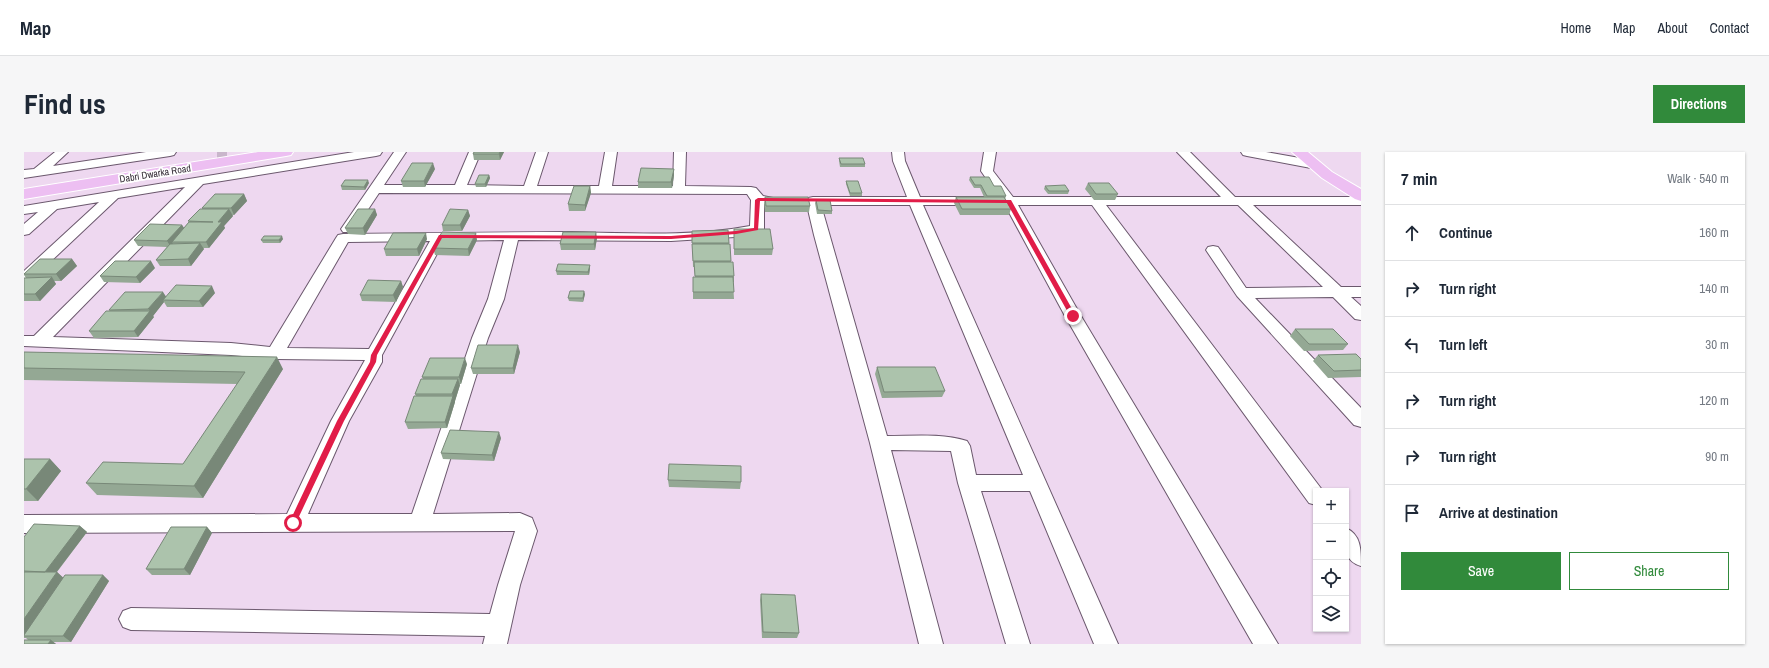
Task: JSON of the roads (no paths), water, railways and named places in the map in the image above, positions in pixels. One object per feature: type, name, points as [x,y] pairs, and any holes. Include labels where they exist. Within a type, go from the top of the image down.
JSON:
[{"type":"main road","name":"Dabri Dwarka Road","points":[[24,183],[220,152]]},
{"type":"main road","name":"Dabri Dwarka Road","points":[[24,194],[286,152]]},
{"type":"main road","points":[[1298,152],[1319,160],[1361,189]]},
{"type":"main road","points":[[1312,158],[1349,190],[1361,196]]},
{"type":"street","points":[[37,172],[62,152]]},
{"type":"street","points":[[24,174],[138,155],[170,152]]},
{"type":"street","points":[[24,210],[376,152]]},
{"type":"street","points":[[275,353],[343,238],[400,152]]},
{"type":"street","points":[[460,188],[475,152]]},
{"type":"street","points":[[530,188],[542,152]]},
{"type":"street","points":[[604,189],[612,152]]},
{"type":"street","points":[[679,190],[680,152]]},
{"type":"street","points":[[898,152],[899,161],[914,201],[1106,644]]},
{"type":"street","points":[[990,152],[987,171],[1009,201],[1073,316],[1266,644]]},
{"type":"street","points":[[1183,152],[1361,315]]},
{"type":"street","points":[[1247,152],[1312,158]]},
{"type":"street","points":[[31,341],[199,181]]},
{"type":"street","points":[[376,189],[530,188],[747,190],[751,191],[754,198],[758,200],[784,201]]},
{"type":"street","points":[[24,280],[114,195]]},
{"type":"street","points":[[343,238],[440,236],[671,237],[748,231],[756,229],[758,200]]},
{"type":"street","points":[[931,644],[880,443],[823,243],[805,201],[1361,201]]},
{"type":"street","points":[[1096,201],[1313,493]]},
{"type":"street","points":[[24,231],[52,206]]},
{"type":"street","points":[[293,523],[340,421],[373,362],[374,355],[440,236]]},
{"type":"street","points":[[420,522],[480,338],[496,300],[512,236]]},
{"type":"street","points":[[1213,250],[1242,293],[1361,420]]},
{"type":"street","points":[[1242,293],[1361,292]]},
{"type":"street","points":[[31,341],[231,349],[275,353],[374,355]]},
{"type":"street","points":[[880,443],[955,443],[960,446],[968,483],[1018,644]]},
{"type":"street","points":[[968,483],[1036,483]]},
{"type":"street","points":[[32,530],[293,523],[520,522],[525,524],[526,531],[509,585],[497,635],[132,619]]},
{"type":"street","points":[[1349,541],[1361,556]]},
{"type":"tunnel","points":[[222,152],[222,162]]}]
